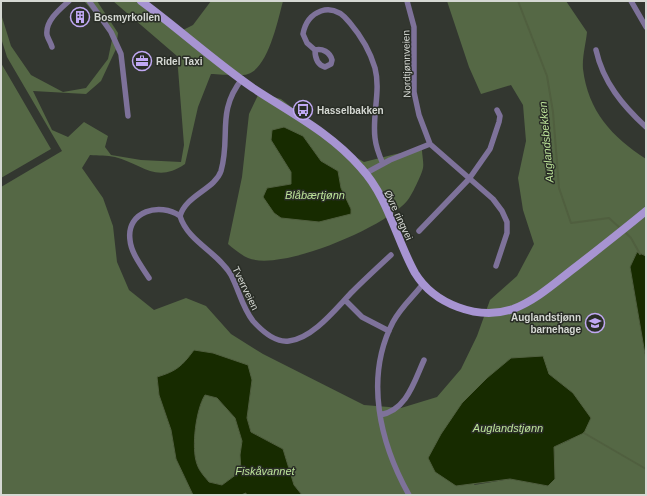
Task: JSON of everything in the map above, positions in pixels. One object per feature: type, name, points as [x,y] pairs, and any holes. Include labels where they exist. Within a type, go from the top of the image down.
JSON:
[{"type":"street","points":[[52,47],[47,32],[48,26],[56,14],[70,1]]},
{"type":"street","points":[[89,1],[111,32],[121,54],[128,116]]},
{"type":"street","name":"Øvre ringvei","points":[[141,1],[191,42],[242,79],[323,133],[344,150],[366,173],[380,196],[410,263],[424,284],[440,298],[460,308],[480,313],[504,312],[520,306],[538,295],[646,211]]},
{"type":"street","name":"Nordtjønnveien","points":[[407,1],[415,34],[414,92],[419,115],[430,144],[493,199],[505,217],[506,233],[496,266]]},
{"type":"street","points":[[630,1],[646,27]]},
{"type":"street","points":[[315,50],[305,40],[304,28],[311,17],[322,11],[336,11],[343,15],[362,39],[375,69],[377,93],[375,138],[383,164]]},
{"type":"street","points":[[596,50],[612,89],[621,102],[646,127]]},
{"type":"street","points":[[149,278],[130,243],[132,225],[144,212],[157,208],[171,210],[180,216],[182,210],[190,201],[212,182],[221,171],[226,110],[232,93],[242,79]]},
{"type":"street","points":[[419,231],[469,179],[487,154],[499,122],[500,116],[497,110]]},
{"type":"street","points":[[366,173],[430,144]]},
{"type":"street","name":"Tverrveien","points":[[180,216],[190,234],[221,262],[231,275],[249,316],[260,329],[273,338],[289,341],[300,337],[320,324],[346,301],[391,255]]},
{"type":"street","points":[[409,495],[385,440],[380,415],[377,374],[390,330],[399,312],[424,284]]},
{"type":"street","points":[[346,301],[362,317],[390,330]]},
{"type":"street","points":[[380,415],[394,410],[404,401],[424,360]]},
{"type":"shaded area","points":[[84,1],[97,1],[118,33],[116,49],[101,81],[86,94],[33,91],[52,130],[68,137],[84,122],[108,136],[105,147],[111,155],[141,160],[181,162],[184,145],[177,56],[113,1],[146,1],[179,32],[193,25],[211,1],[283,1],[267,53],[255,70],[244,75],[211,74],[198,107],[185,164],[175,170],[157,172],[149,171],[115,157],[90,155],[82,168],[103,198],[113,226],[117,262],[129,290],[154,310],[186,298],[206,306],[231,334],[263,354],[364,405],[401,408],[437,397],[461,369],[477,336],[490,300],[517,276],[534,244],[523,210],[518,178],[526,141],[523,105],[511,85],[481,94],[469,67],[447,1],[566,1],[587,32],[583,69],[590,98],[596,110],[612,132],[646,159],[646,256],[637,252],[630,267],[646,360],[646,495],[302,495],[294,485],[283,449],[251,432],[247,418],[252,380],[182,366],[172,372],[157,377],[159,395],[171,430],[176,459],[193,495],[1,495],[1,187],[62,151],[7,57],[1,38],[1,14],[11,46],[31,75],[63,92],[86,88],[108,59],[113,35]],"holes":[[[549,374],[573,393],[570,440],[554,447],[555,479],[548,486],[510,479],[474,485]]]},
{"type":"shaded area","points":[[1,63],[51,149],[1,178]]},
{"type":"shaded area","points":[[259,93],[281,99],[337,146],[364,162],[396,154],[422,150],[423,168],[419,180],[407,201],[378,223],[356,234],[307,253],[284,259],[263,261],[248,258],[240,254],[228,244],[242,177],[249,114]],"holes":[[[303,136],[321,161],[338,171],[341,188],[351,209],[267,188],[291,184],[291,172],[271,140]]]},
{"type":"shaded area","points":[[205,395],[217,398],[235,418],[242,441],[240,455],[241,471],[222,485],[209,482],[199,469],[195,457],[195,429],[199,409]]},
{"type":"water","name":"Blåbærtjønn","points":[[284,127],[303,136],[321,161],[338,171],[341,188],[351,209],[351,214],[319,222],[281,218],[274,213],[263,197],[267,188],[291,184],[291,172],[271,140],[272,130]]},
{"type":"water","points":[[637,252],[646,256],[646,360],[630,267]]},
{"type":"water","name":"Fiskåvannet","points":[[194,350],[213,353],[248,365],[252,380],[247,418],[251,432],[283,449],[294,485],[302,495],[246,495],[246,493],[241,495],[193,495],[176,459],[171,430],[159,395],[157,377],[174,370],[190,356]],"holes":[[[205,395],[217,398],[235,418],[242,441],[240,455],[241,471],[222,485],[209,482],[202,474],[197,464],[194,448],[195,429],[202,401]]]},
{"type":"water","name":"Auglandstjønn","points":[[543,356],[549,374],[573,393],[591,418],[584,433],[554,447],[555,479],[548,486],[510,479],[456,486],[435,472],[428,458],[441,434],[462,403],[487,378],[511,358]]},
{"type":"waterway","name":"Auglandsbekken","points":[[518,1],[547,76],[553,112],[559,188],[571,223],[609,218],[620,228]]},
{"type":"waterway","name":"Auglandsbekken","points":[[625,232],[631,238],[640,254]]},
{"type":"waterway","points":[[584,433],[646,469]]},
{"type":"place","name":"Bosmyrkollen","points":[[80,17]]},
{"type":"place","name":"Ridel Taxi","points":[[142,61]]},
{"type":"place","name":"Hasselbakken","points":[[303,110]]},
{"type":"place","name":"Auglandstjønn barnehage","points":[[595,323]]}]
